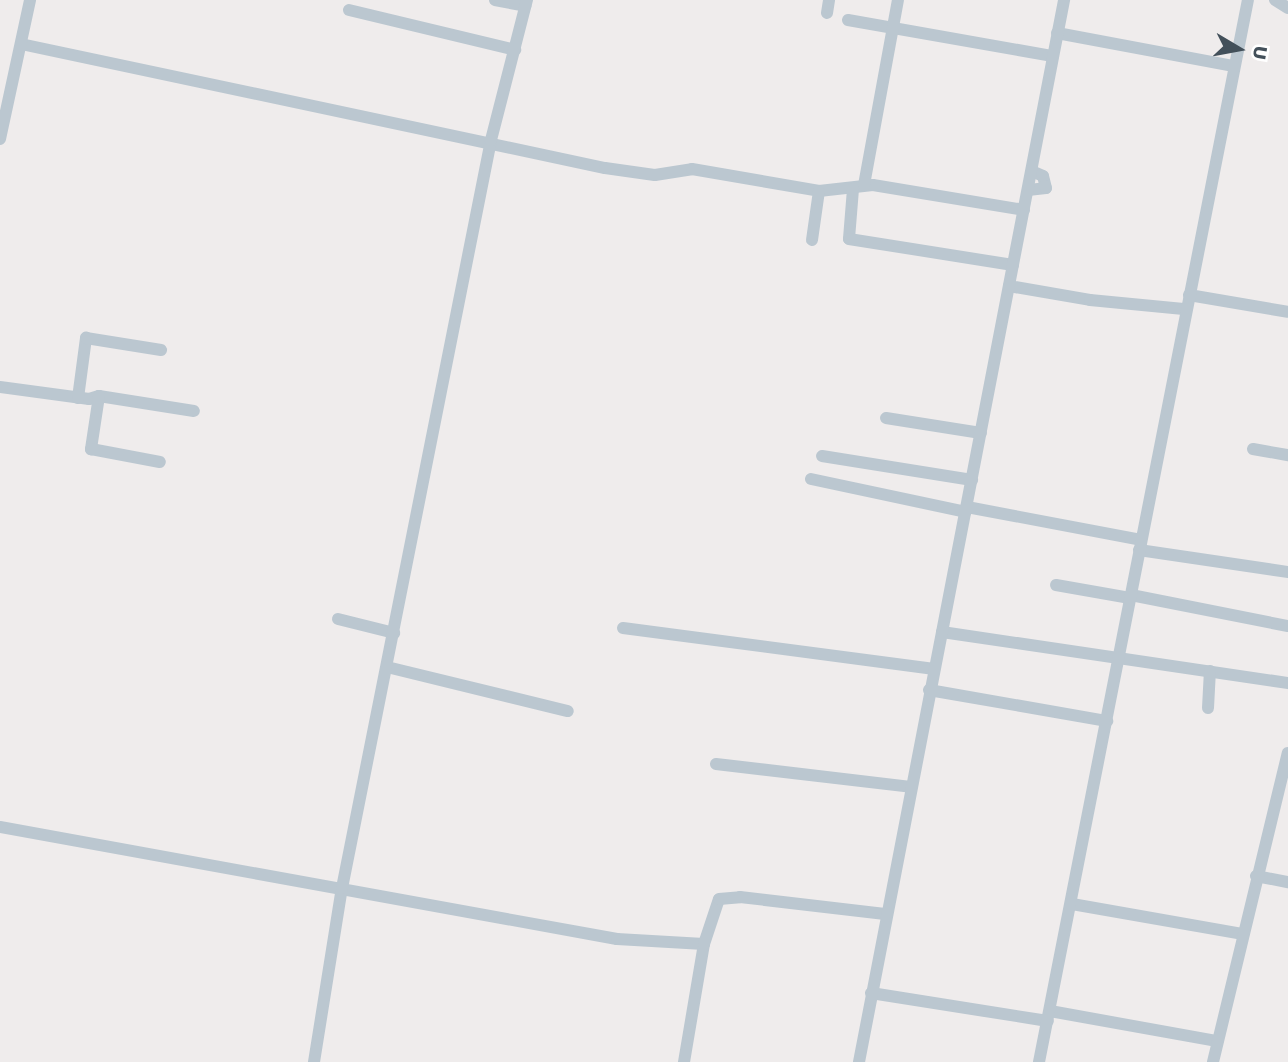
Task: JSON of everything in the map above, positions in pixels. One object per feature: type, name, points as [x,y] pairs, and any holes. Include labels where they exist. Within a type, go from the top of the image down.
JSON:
[{"type":"street","points":[[0,139],[6,74],[21,44],[30,0]]},
{"type":"street","points":[[314,1062],[342,888],[491,140],[526,3],[495,0]]},
{"type":"street","points":[[898,0],[858,187],[850,240],[1013,265]]},
{"type":"street","points":[[859,1062],[885,914],[1064,0]]},
{"type":"street","points":[[1039,1062],[1120,659],[1184,309],[1248,0]]},
{"type":"street","points":[[1275,0],[1288,8]]},
{"type":"street","points":[[349,10],[515,50]]},
{"type":"street","points":[[848,20],[892,30],[1053,56]]},
{"type":"street","points":[[1057,33],[1234,66]]},
{"type":"street","points":[[21,44],[634,172],[655,175],[692,169],[820,191],[858,187],[1024,209]]},
{"type":"street","points":[[812,240],[820,191]]},
{"type":"street","points":[[1009,286],[1090,300],[1184,309]]},
{"type":"street","points":[[1189,295],[1288,312]]},
{"type":"street","points":[[78,398],[86,338],[161,351]]},
{"type":"street","points":[[0,387],[78,398],[99,396],[194,411]]},
{"type":"street","points":[[99,396],[91,449],[160,462]]},
{"type":"street","points":[[886,418],[981,433]]},
{"type":"street","points":[[1253,449],[1288,455]]},
{"type":"street","points":[[822,456],[972,480]]},
{"type":"street","points":[[811,479],[1288,572]]},
{"type":"street","points":[[1056,585],[1131,596],[1288,626]]},
{"type":"street","points":[[338,619],[394,633]]},
{"type":"street","points":[[623,628],[934,669]]},
{"type":"street","points":[[942,632],[1288,683]]},
{"type":"street","points":[[387,667],[568,711]]},
{"type":"street","points":[[1208,708],[1210,671]]},
{"type":"street","points":[[929,690],[1107,721]]},
{"type":"street","points":[[1213,1062],[1288,753]]},
{"type":"street","points":[[716,764],[911,787]]},
{"type":"street","points":[[0,827],[617,939],[704,944]]},
{"type":"street","points":[[1256,876],[1288,883]]},
{"type":"street","points":[[684,1062],[713,907],[726,896],[885,914]]},
{"type":"street","points":[[1072,904],[1243,934]]},
{"type":"street","points":[[871,993],[1217,1041]]}]
